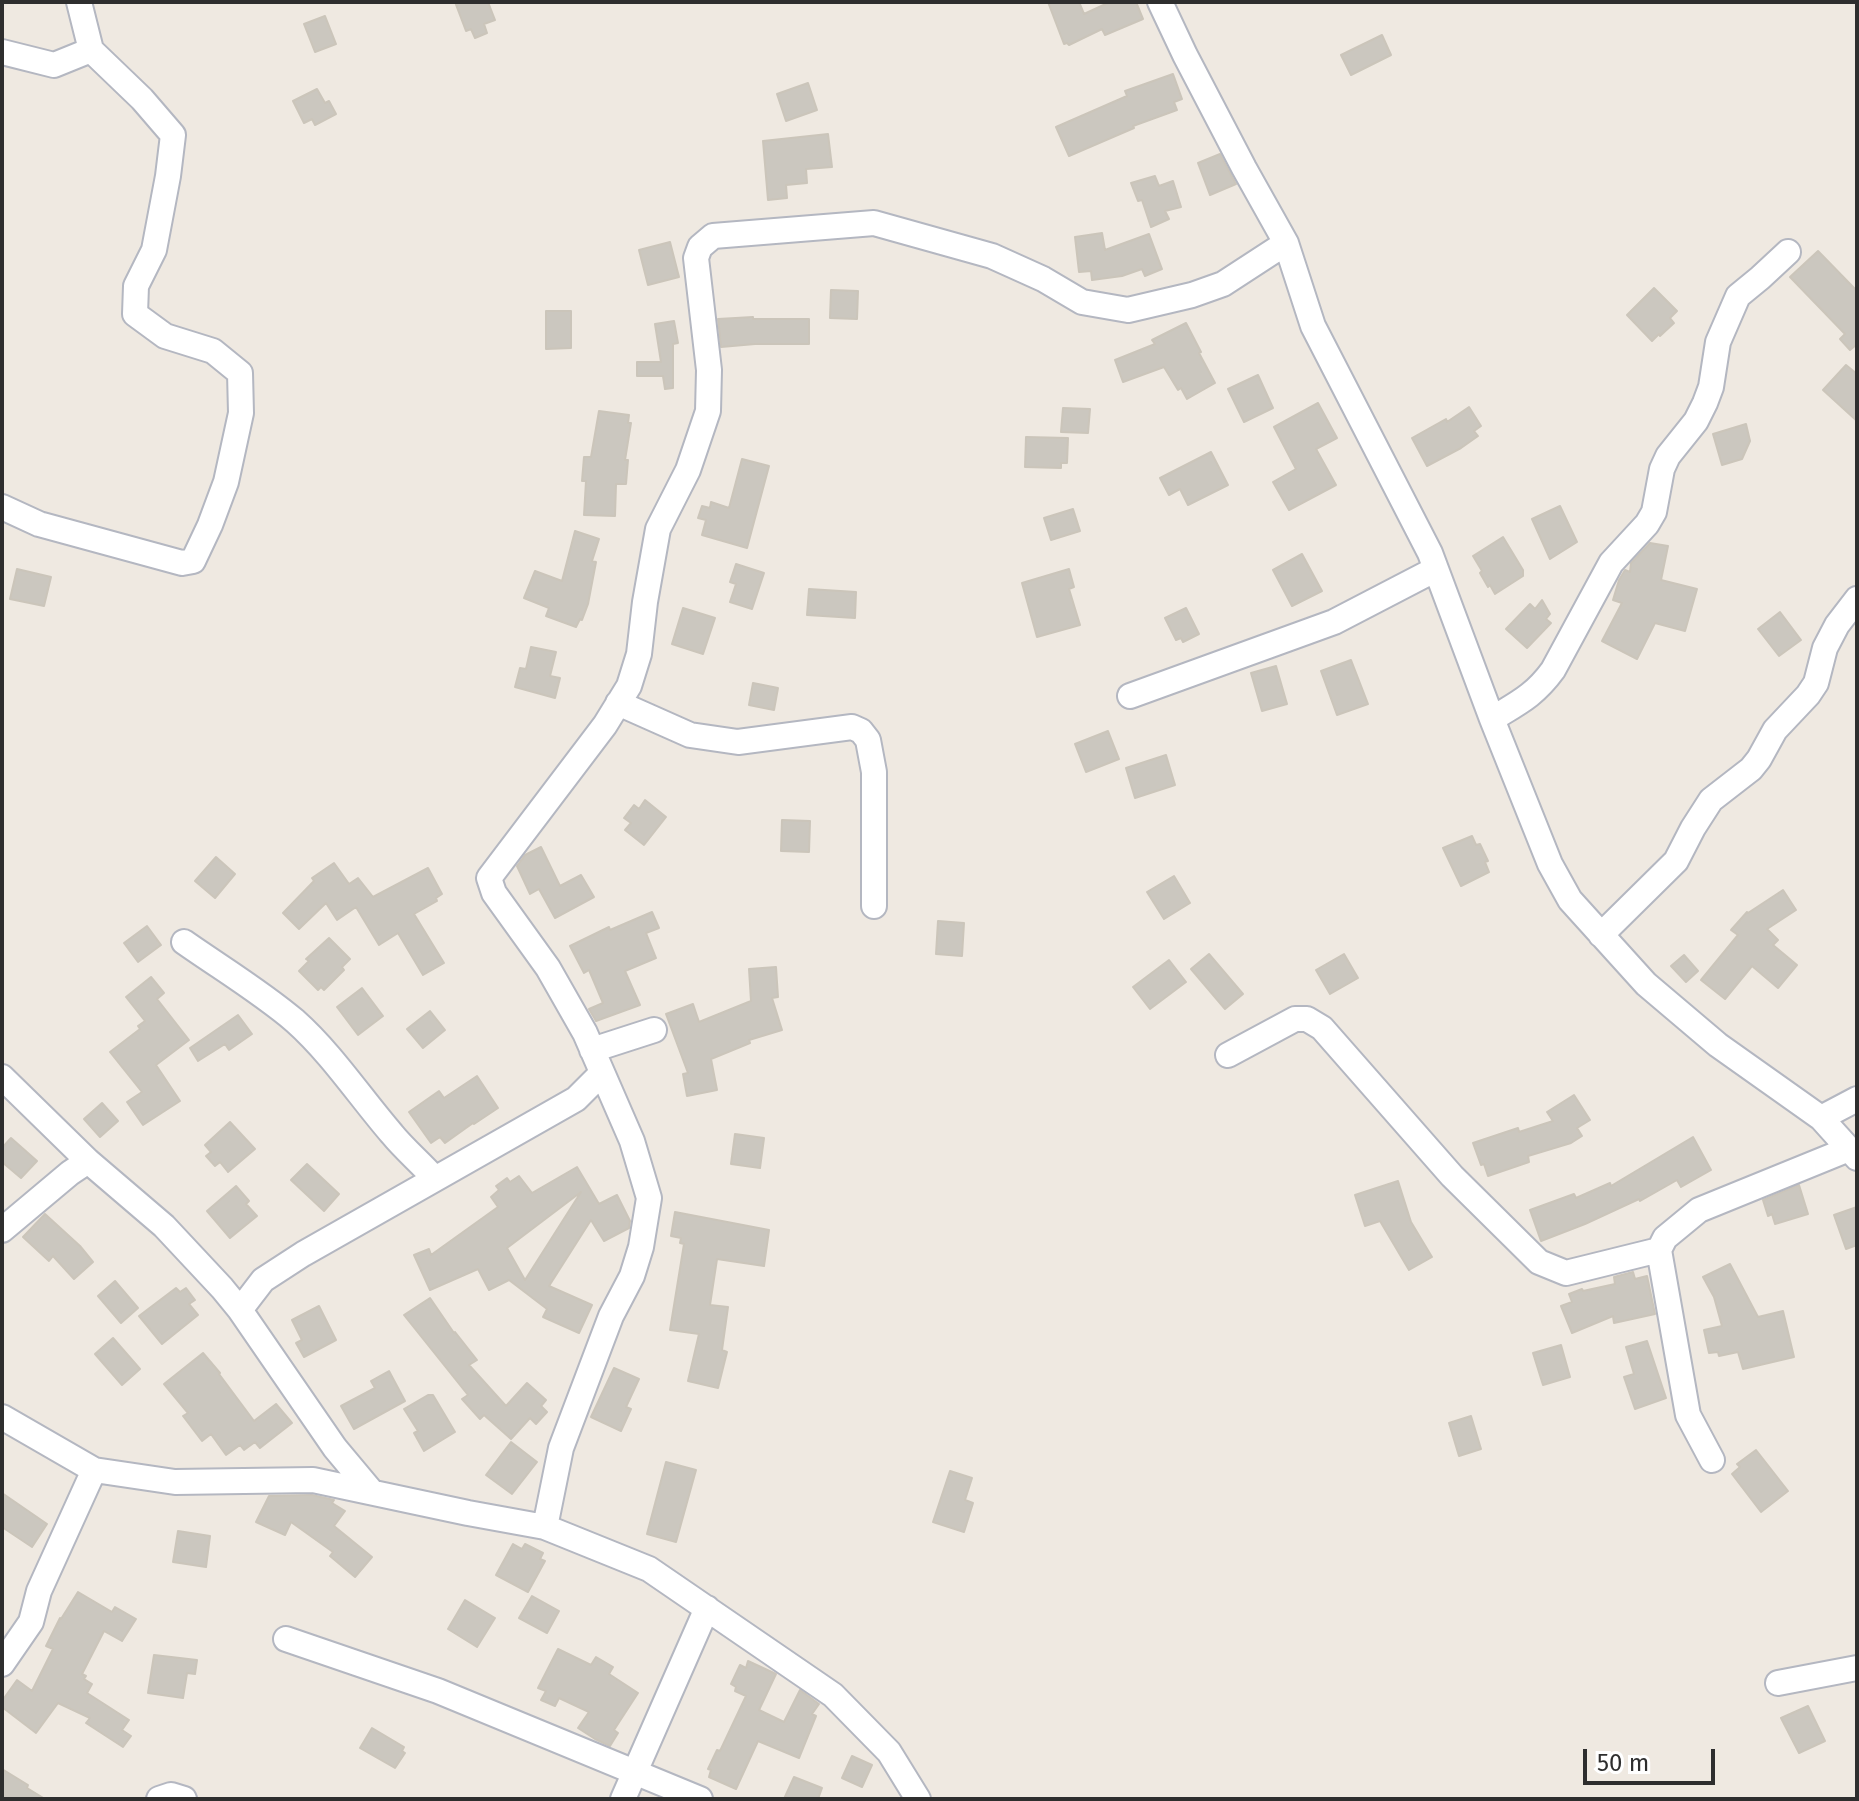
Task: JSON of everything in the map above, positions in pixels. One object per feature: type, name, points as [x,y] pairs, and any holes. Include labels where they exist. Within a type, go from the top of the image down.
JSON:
[{"type":"street","points":[[2,507],[39,524],[109,544],[182,563],[193,561],[226,482],[241,413],[240,373],[213,351],[165,336],[135,314],[136,286],[154,250],[173,135],[142,99],[91,50],[79,2]]},
{"type":"street","points":[[1160,2],[1185,55],[1286,243],[1313,326],[1430,553],[1550,864],[1570,900],[1646,984],[1718,1045],[1821,1118],[1853,1153],[1699,1210],[1665,1238],[1659,1250],[1688,1415],[1712,1460]]},
{"type":"street","points":[[2,52],[54,65],[91,50]]},
{"type":"street","points":[[545,1527],[561,1448],[611,1316],[632,1276],[641,1247],[649,1198],[632,1141],[585,1033],[548,968],[494,893],[489,878],[605,725],[629,686],[639,654],[658,529],[688,470],[708,411],[709,370],[696,258],[700,247],[713,236],[874,223],[992,256],[1043,279],[1082,302],[1128,310],[1192,295],[1223,284],[1286,243]]},
{"type":"street","points":[[1492,719],[1534,694],[1543,684],[1611,563],[1647,524],[1658,501],[1662,469],[1668,456],[1696,421],[1711,387],[1718,342],[1732,306],[1738,296],[1788,252]]},
{"type":"street","points":[[1130,696],[1334,622],[1436,569]]},
{"type":"street","points":[[1601,935],[1676,861],[1711,800],[1751,769],[1775,730],[1808,695],[1816,683],[1825,648],[1837,625],[1857,599]]},
{"type":"street","points":[[618,703],[690,735],[738,742],[852,727],[861,731],[868,740],[874,772],[874,906]]},
{"type":"street","points":[[184,942],[297,1023],[334,1062],[394,1137],[435,1179]]},
{"type":"street","points":[[1228,1055],[1295,1019],[1307,1019],[1322,1028],[1452,1176],[1539,1262],[1566,1273],[1659,1250]]},
{"type":"street","points":[[592,1050],[654,1030]]},
{"type":"street","points":[[240,1310],[263,1280],[303,1254],[576,1099],[602,1073]]},
{"type":"street","points":[[2,1077],[88,1161],[164,1226],[240,1310],[335,1448],[371,1491]]},
{"type":"street","points":[[1821,1118],[1857,1099]]},
{"type":"street","points":[[2,1230],[88,1161]]},
{"type":"street","points":[[2,1417],[94,1470],[175,1482],[313,1480],[545,1527],[649,1569],[833,1695],[889,1752],[918,1799]]},
{"type":"street","points":[[2,1664],[31,1622],[39,1591],[94,1470]]},
{"type":"street","points":[[623,1799],[707,1608]]},
{"type":"street","points":[[286,1639],[438,1691],[700,1799]]},
{"type":"street","points":[[1778,1683],[1857,1668]]},
{"type":"street","points":[[159,1799],[171,1795],[184,1799]]},
{"type":"building","points":[[455,2],[488,2],[495,20],[484,24],[487,33],[475,38],[471,29],[466,31]]},
{"type":"building","points":[[1048,2],[1079,2],[1084,14],[1110,2],[1136,2],[1143,19],[1105,35],[1102,29],[1069,45],[1064,44]]},
{"type":"building","points":[[325,16],[336,44],[315,52],[304,24]]},
{"type":"building","points":[[1382,35],[1391,55],[1351,75],[1341,55]]},
{"type":"building","points":[[1173,74],[1182,99],[1174,102],[1177,110],[1133,126],[1069,156],[1056,127],[1127,96],[1125,91]]},
{"type":"building","points":[[808,83],[817,110],[786,121],[777,94]]},
{"type":"building","points":[[317,89],[336,114],[315,125],[312,119],[304,123],[293,101]]},
{"type":"building","points":[[828,134],[832,167],[806,169],[807,183],[786,185],[787,198],[768,200],[763,141]]},
{"type":"building","points":[[1220,154],[1236,184],[1210,195],[1198,163]]},
{"type":"building","points":[[1155,176],[1159,186],[1173,181],[1181,207],[1165,211],[1169,219],[1151,227],[1142,200],[1138,201],[1131,183]]},
{"type":"building","points":[[1102,233],[1105,250],[1149,234],[1162,269],[1145,276],[1142,269],[1122,276],[1092,280],[1091,271],[1079,272],[1075,237]]},
{"type":"building","points":[[670,242],[679,277],[648,285],[639,250]]},
{"type":"building","points":[[1818,251],[1857,291],[1857,346],[1850,350],[1840,339],[1845,334],[1790,277]]},
{"type":"building","points":[[1654,288],[1677,311],[1670,318],[1674,323],[1652,341],[1627,315]]},
{"type":"building","points":[[831,290],[858,291],[857,319],[830,318]]},
{"type":"building","points":[[546,311],[571,311],[571,348],[546,349]]},
{"type":"building","points":[[718,319],[809,319],[809,344],[721,347]]},
{"type":"building","points":[[674,321],[678,343],[673,344],[673,388],[665,389],[663,376],[637,376],[637,362],[661,362],[655,324]]},
{"type":"building","points":[[1186,323],[1215,383],[1187,399],[1164,367],[1123,382],[1115,360],[1155,344],[1152,340]]},
{"type":"building","points":[[1846,365],[1857,374],[1857,421],[1823,390]]},
{"type":"building","points":[[1258,375],[1273,408],[1244,422],[1228,389]]},
{"type":"building","points":[[1318,403],[1337,438],[1316,449],[1336,485],[1289,510],[1273,482],[1296,469],[1274,427]]},
{"type":"building","points":[[1469,407],[1481,426],[1474,431],[1478,436],[1427,466],[1412,438],[1446,419],[1447,422]]},
{"type":"building","points":[[1063,408],[1090,409],[1088,433],[1061,432]]},
{"type":"building","points":[[599,411],[629,415],[628,423],[631,423],[625,460],[628,460],[626,484],[616,484],[615,516],[584,515],[584,457],[591,457]]},
{"type":"building","points":[[1746,424],[1750,441],[1742,459],[1722,465],[1713,434]]},
{"type":"building","points":[[1026,437],[1068,438],[1067,463],[1061,463],[1061,468],[1025,467]]},
{"type":"building","points":[[1211,452],[1228,485],[1188,505],[1180,489],[1169,495],[1160,478]]},
{"type":"building","points":[[742,459],[769,466],[747,548],[702,535],[706,520],[698,518],[702,506],[710,508],[711,502],[729,508]]},
{"type":"building","points":[[1560,506],[1577,542],[1550,559],[1532,519]]},
{"type":"building","points":[[1073,509],[1080,531],[1051,540],[1044,518]]},
{"type":"building","points":[[575,531],[599,539],[592,561],[596,562],[588,604],[576,627],[546,616],[549,608],[524,598],[535,571],[562,581]]},
{"type":"building","points":[[1503,537],[1523,570],[1523,576],[1495,594],[1490,585],[1488,587],[1473,556]]},
{"type":"building","points":[[1650,543],[1668,546],[1661,580],[1697,589],[1685,631],[1655,623],[1637,659],[1602,641],[1622,603],[1613,600],[1619,580],[1625,570],[1630,572],[1631,563]]},
{"type":"building","points":[[1302,554],[1322,591],[1292,606],[1273,570]]},
{"type":"building","points":[[736,564],[764,573],[752,609],[730,602],[736,584],[730,582]]},
{"type":"building","points":[[17,569],[51,577],[44,606],[10,599]]},
{"type":"building","points":[[1069,569],[1074,587],[1069,589],[1080,625],[1037,637],[1022,583]]},
{"type":"building","points":[[809,589],[856,592],[855,618],[807,615]]},
{"type":"building","points":[[1542,600],[1550,614],[1546,619],[1551,623],[1527,648],[1506,629],[1530,604],[1535,609]]},
{"type":"building","points":[[683,608],[715,618],[703,654],[672,644]]},
{"type":"building","points":[[1186,608],[1199,634],[1183,642],[1181,638],[1176,640],[1165,618]]},
{"type":"building","points":[[1780,612],[1801,640],[1779,656],[1758,629]]},
{"type":"building","points":[[531,647],[556,652],[550,676],[560,678],[555,698],[515,687],[520,668],[526,669]]},
{"type":"building","points":[[1351,660],[1368,704],[1337,715],[1321,671]]},
{"type":"building","points":[[1276,666],[1287,704],[1262,711],[1251,673]]},
{"type":"building","points":[[753,683],[778,688],[774,710],[749,705]]},
{"type":"building","points":[[1108,731],[1119,759],[1086,772],[1075,744]]},
{"type":"building","points":[[1166,755],[1175,785],[1135,798],[1126,768]]},
{"type":"building","points":[[645,800],[666,817],[644,845],[625,830],[631,823],[624,818],[634,805],[639,809]]},
{"type":"building","points":[[782,820],[810,821],[809,852],[781,851]]},
{"type":"building","points":[[1472,836],[1476,845],[1480,844],[1488,861],[1485,862],[1489,872],[1461,886],[1443,848]]},
{"type":"building","points":[[541,847],[560,886],[581,875],[594,897],[555,918],[539,889],[530,894],[517,866],[525,855]]},
{"type":"building","points":[[216,857],[235,874],[215,898],[195,881]]},
{"type":"building","points":[[334,863],[349,884],[358,878],[373,897],[428,868],[442,894],[436,898],[437,901],[414,914],[444,963],[423,975],[398,933],[379,945],[356,907],[337,920],[326,903],[299,929],[283,913],[314,881],[312,878]]},
{"type":"building","points":[[1174,876],[1190,903],[1164,919],[1147,892]]},
{"type":"building","points":[[1783,890],[1796,910],[1767,929],[1778,940],[1773,945],[1797,965],[1778,988],[1752,966],[1725,999],[1701,980],[1738,935],[1731,930],[1747,912]]},
{"type":"building","points":[[652,912],[659,928],[646,933],[656,958],[625,971],[640,1005],[596,1021],[589,1009],[603,1003],[589,970],[584,973],[570,946],[609,927],[610,930]]},
{"type":"building","points":[[938,921],[964,923],[962,956],[936,954]]},
{"type":"building","points":[[147,926],[161,945],[138,962],[124,943]]},
{"type":"building","points":[[329,938],[350,959],[342,967],[344,970],[324,990],[321,987],[318,990],[299,971],[309,961],[306,959]]},
{"type":"building","points":[[1209,954],[1243,994],[1225,1009],[1191,969]]},
{"type":"building","points":[[1344,954],[1358,978],[1330,994],[1316,970]]},
{"type":"building","points":[[1684,955],[1698,971],[1686,982],[1671,966]]},
{"type":"building","points":[[1169,960],[1186,982],[1150,1009],[1133,987]]},
{"type":"building","points":[[776,967],[778,997],[772,998],[782,1030],[749,1040],[750,1043],[711,1059],[717,1090],[687,1096],[683,1074],[688,1073],[666,1014],[693,1004],[699,1022],[751,1001],[749,969]]},
{"type":"building","points":[[151,977],[164,993],[157,999],[189,1040],[156,1065],[180,1101],[143,1125],[127,1102],[142,1092],[110,1052],[140,1029],[138,1026],[145,1021],[126,997]]},
{"type":"building","points":[[362,988],[383,1016],[358,1035],[337,1007]]},
{"type":"building","points":[[430,1011],[445,1030],[423,1048],[407,1029]]},
{"type":"building","points":[[238,1015],[252,1034],[229,1050],[225,1044],[198,1061],[190,1048]]},
{"type":"building","points":[[477,1076],[498,1108],[445,1143],[440,1137],[431,1143],[409,1112],[439,1091],[444,1098]]},
{"type":"building","points":[[1574,1095],[1590,1120],[1577,1128],[1582,1136],[1571,1143],[1528,1156],[1529,1162],[1488,1176],[1473,1143],[1518,1128],[1519,1132],[1553,1121],[1547,1112]]},
{"type":"building","points":[[102,1103],[118,1121],[100,1137],[84,1119]]},
{"type":"building","points":[[230,1122],[255,1149],[228,1172],[220,1162],[215,1166],[206,1156],[211,1152],[205,1145]]},
{"type":"building","points":[[735,1134],[764,1138],[760,1168],[731,1164]]},
{"type":"building","points":[[1693,1137],[1711,1170],[1681,1187],[1677,1180],[1640,1201],[1541,1241],[1530,1210],[1574,1194],[1576,1198],[1610,1183],[1611,1186]]},
{"type":"building","points":[[11,1138],[37,1161],[21,1178],[2,1162],[2,1148]]},
{"type":"building","points":[[307,1164],[339,1194],[324,1211],[291,1180]]},
{"type":"building","points":[[577,1167],[599,1204],[617,1195],[630,1221],[629,1228],[604,1241],[591,1220],[549,1286],[592,1305],[579,1333],[543,1317],[547,1309],[509,1280],[489,1290],[478,1269],[430,1290],[414,1255],[429,1249],[431,1255],[498,1207],[491,1197],[499,1190],[496,1186],[507,1178],[510,1182],[519,1176],[532,1193]],"holes":[[[581,1192],[525,1280],[507,1248]]]},
{"type":"building","points":[[1398,1181],[1411,1222],[1432,1257],[1409,1270],[1380,1221],[1365,1226],[1355,1195]]},
{"type":"building","points":[[1799,1185],[1808,1214],[1775,1224],[1772,1214],[1768,1216],[1763,1200]]},
{"type":"building","points":[[236,1186],[257,1216],[230,1238],[207,1211]]},
{"type":"building","points":[[1857,1207],[1857,1245],[1846,1249],[1834,1215]]},
{"type":"building","points":[[675,1212],[769,1230],[764,1266],[717,1259],[710,1305],[728,1307],[722,1350],[727,1352],[718,1388],[688,1381],[699,1334],[670,1330],[684,1244],[680,1243],[681,1238],[671,1236]]},
{"type":"building","points":[[45,1214],[93,1262],[74,1279],[53,1256],[49,1261],[23,1237]]},
{"type":"building","points":[[1730,1264],[1758,1317],[1783,1311],[1794,1357],[1743,1369],[1738,1352],[1719,1356],[1718,1352],[1709,1353],[1704,1330],[1722,1326],[1714,1297],[1703,1277]]},
{"type":"building","points":[[1633,1272],[1635,1279],[1647,1276],[1655,1314],[1614,1323],[1613,1316],[1572,1333],[1561,1306],[1572,1302],[1569,1294],[1615,1284],[1614,1277]]},
{"type":"building","points":[[115,1281],[138,1308],[121,1323],[98,1296]]},
{"type":"building","points":[[176,1288],[180,1292],[186,1288],[195,1300],[189,1304],[198,1315],[162,1344],[139,1316]]},
{"type":"building","points":[[430,1298],[477,1360],[469,1365],[506,1406],[527,1383],[546,1400],[541,1406],[547,1412],[536,1424],[530,1418],[511,1439],[484,1415],[480,1419],[462,1399],[468,1395],[404,1315]]},
{"type":"building","points":[[319,1306],[336,1340],[304,1357],[296,1343],[302,1340],[292,1320]]},
{"type":"building","points":[[113,1338],[140,1369],[122,1385],[95,1354]]},
{"type":"building","points":[[1647,1341],[1666,1398],[1635,1409],[1624,1377],[1634,1374],[1626,1347]]},
{"type":"building","points":[[1561,1345],[1570,1377],[1543,1385],[1533,1353]]},
{"type":"building","points":[[203,1353],[254,1421],[276,1404],[292,1423],[260,1448],[255,1442],[244,1450],[240,1445],[226,1455],[211,1434],[202,1441],[183,1416],[188,1413],[164,1384]]},
{"type":"building","points":[[614,1368],[639,1379],[626,1407],[631,1409],[621,1431],[591,1417]]},
{"type":"building","points":[[389,1371],[405,1401],[354,1429],[341,1406],[375,1388],[371,1381]]},
{"type":"building","points":[[433,1395],[455,1432],[424,1451],[414,1433],[418,1431],[404,1409]]},
{"type":"building","points":[[1471,1416],[1481,1449],[1459,1456],[1449,1423]]},
{"type":"building","points":[[511,1442],[537,1462],[512,1494],[486,1475]]},
{"type":"building","points":[[1756,1450],[1788,1491],[1761,1512],[1732,1474],[1740,1467],[1737,1464]]},
{"type":"building","points":[[666,1462],[696,1470],[676,1542],[647,1534]]},
{"type":"building","points":[[950,1471],[972,1478],[965,1500],[973,1503],[964,1532],[933,1522]]},
{"type":"building","points":[[2,1493],[47,1524],[32,1547],[2,1527]]},
{"type":"building","points":[[312,1495],[334,1500],[332,1503],[345,1511],[334,1526],[372,1557],[355,1577],[330,1556],[333,1552],[291,1522],[285,1535],[256,1522],[269,1496]]},
{"type":"building","points":[[178,1531],[210,1536],[206,1567],[173,1562]]},
{"type":"building","points":[[513,1544],[522,1549],[525,1544],[543,1553],[540,1559],[545,1561],[528,1592],[496,1575]]},
{"type":"building","points":[[78,1592],[112,1612],[115,1607],[136,1619],[122,1641],[104,1631],[82,1674],[92,1684],[87,1693],[129,1720],[122,1730],[131,1736],[123,1747],[86,1723],[90,1718],[58,1703],[36,1733],[2,1707],[2,1701],[17,1680],[32,1691],[53,1649],[46,1646]]},
{"type":"building","points":[[532,1596],[559,1611],[547,1633],[519,1618]]},
{"type":"building","points":[[465,1600],[495,1618],[477,1647],[448,1629]]},
{"type":"building","points":[[558,1649],[591,1665],[596,1657],[613,1667],[609,1674],[638,1693],[614,1730],[618,1733],[610,1746],[578,1728],[589,1712],[559,1698],[555,1706],[541,1700],[546,1691],[538,1688]]},
{"type":"building","points":[[154,1655],[197,1660],[195,1674],[187,1673],[183,1698],[148,1693]]},
{"type":"building","points":[[748,1661],[776,1674],[759,1710],[784,1722],[800,1690],[819,1704],[812,1714],[816,1716],[799,1758],[758,1741],[736,1789],[709,1777],[711,1770],[708,1769],[746,1696],[735,1691],[736,1687],[731,1684],[740,1665],[746,1668]]},
{"type":"building","points":[[1808,1706],[1825,1741],[1799,1753],[1781,1718]]},
{"type":"building","points":[[372,1728],[404,1747],[402,1751],[405,1753],[395,1768],[360,1748]]},
{"type":"building","points":[[852,1756],[872,1765],[862,1787],[842,1778]]},
{"type":"building","points":[[2,1769],[28,1785],[27,1788],[45,1799],[2,1799]]},
{"type":"building","points":[[794,1777],[822,1788],[818,1799],[784,1799]]}]
